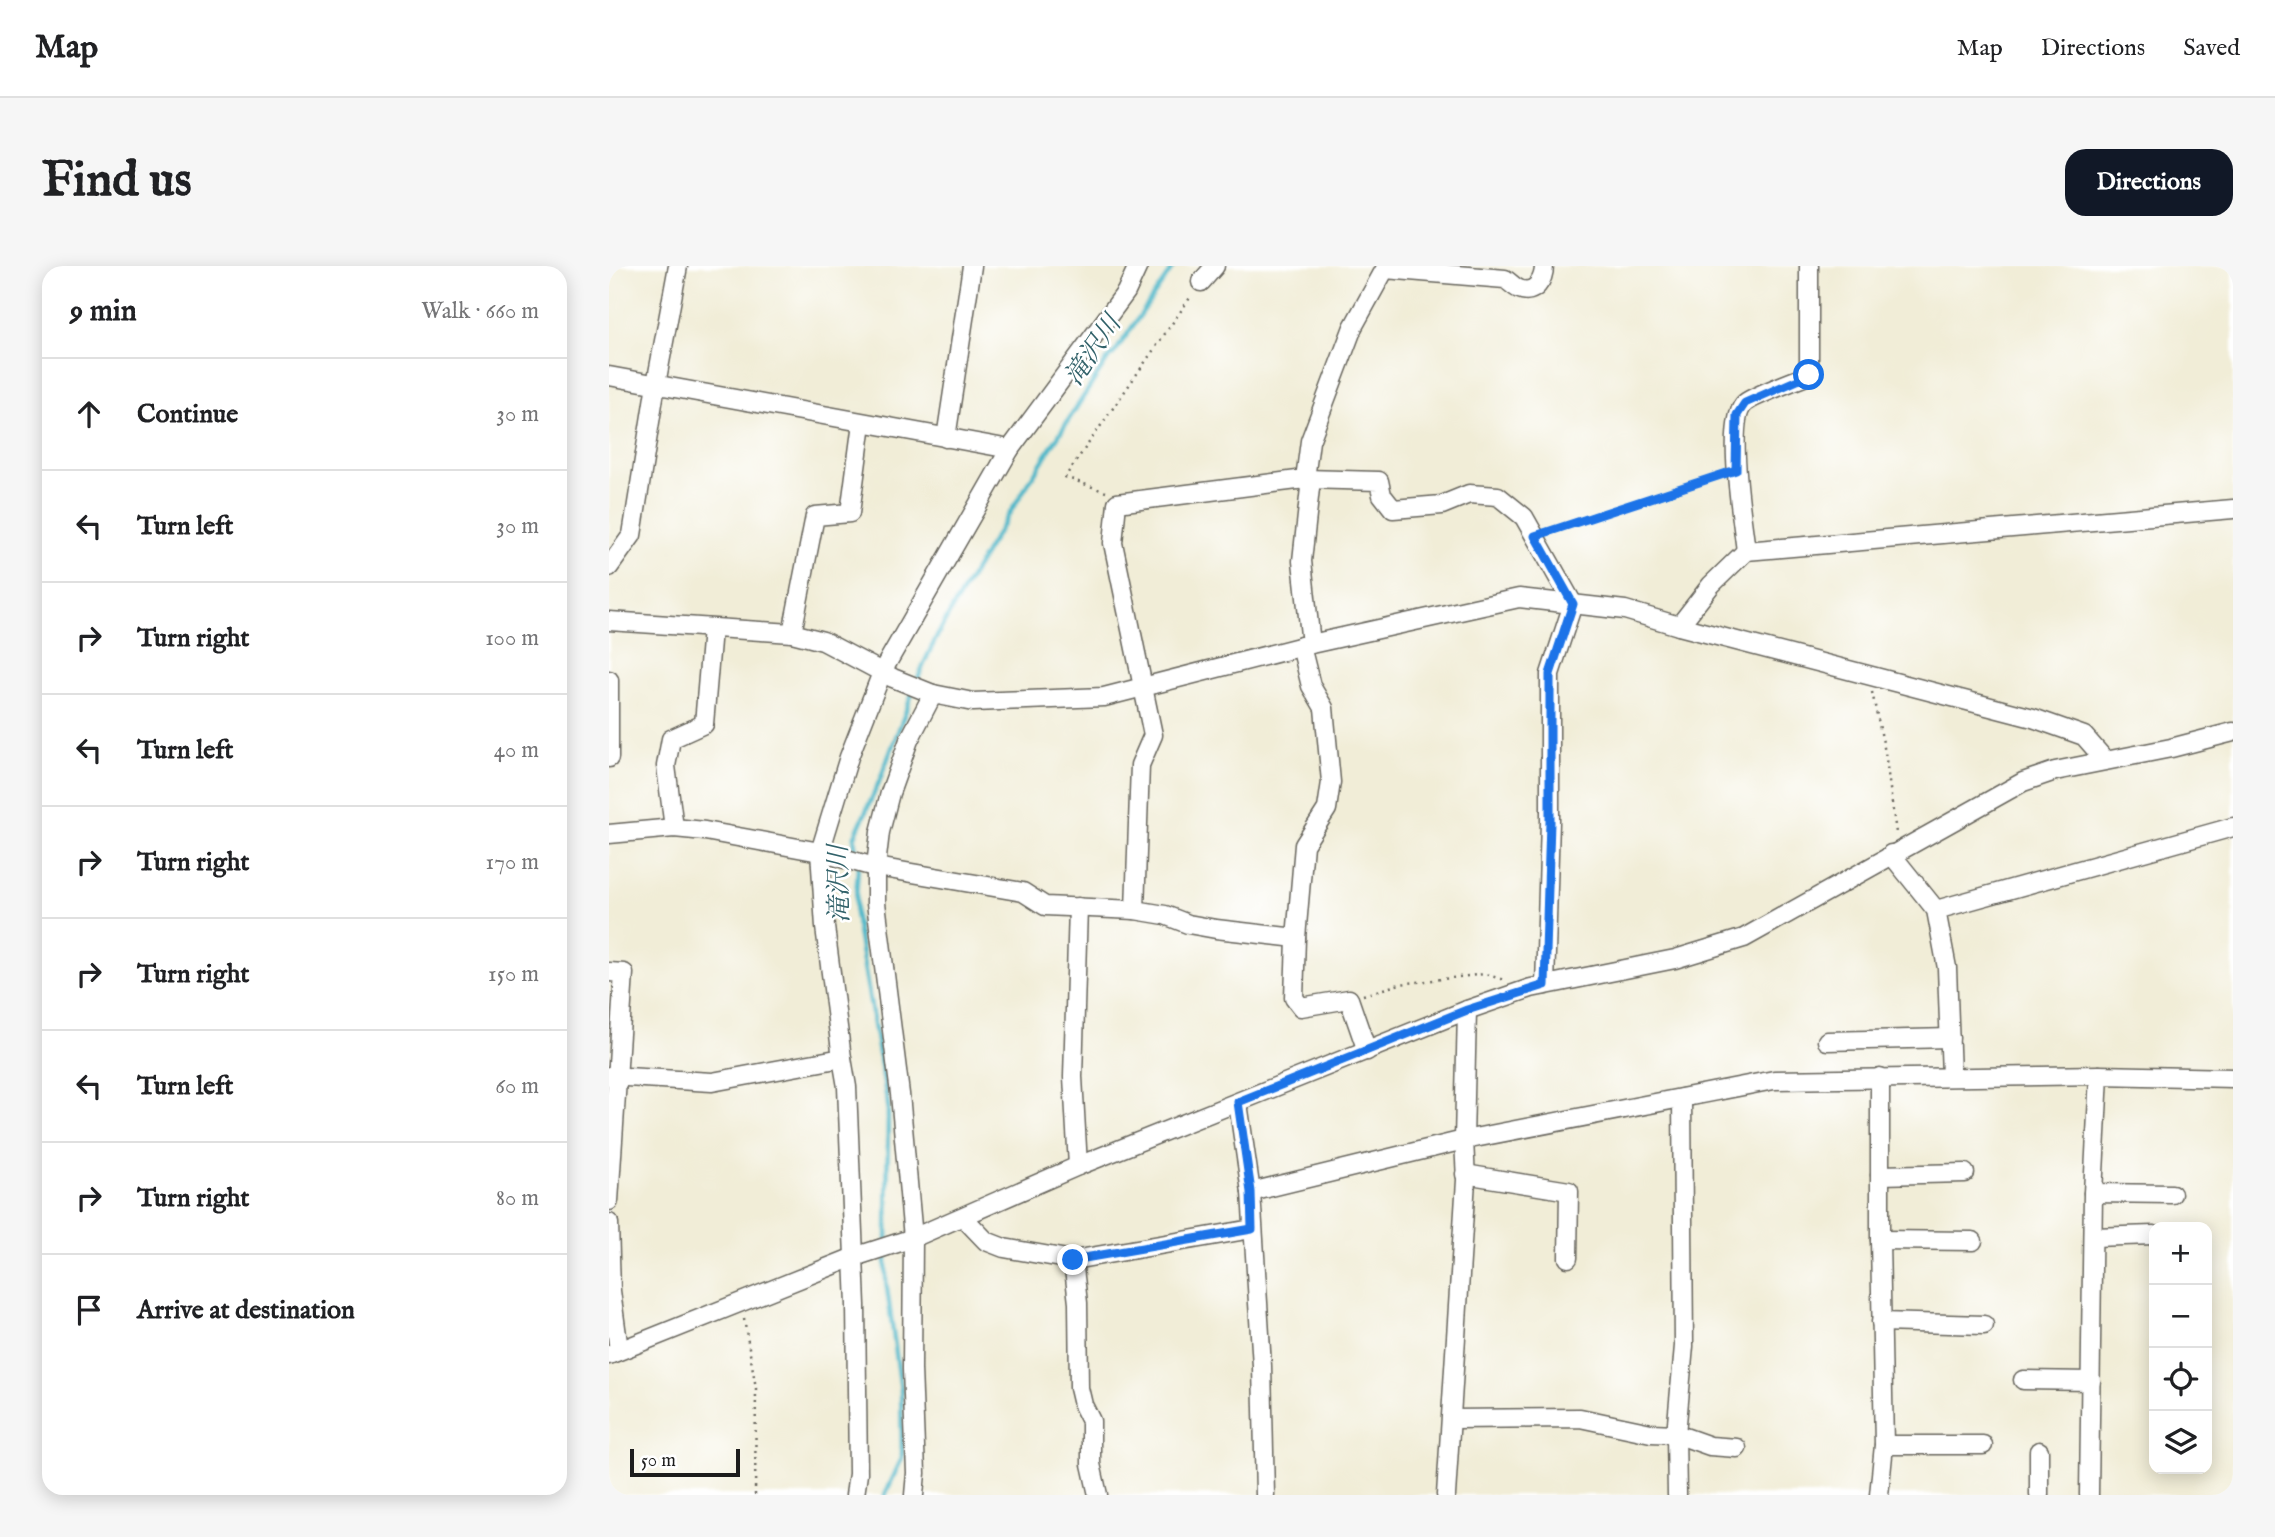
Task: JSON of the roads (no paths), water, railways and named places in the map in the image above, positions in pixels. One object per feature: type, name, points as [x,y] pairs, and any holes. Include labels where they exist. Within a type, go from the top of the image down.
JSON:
[{"type":"street","points":[[609,567],[632,535],[678,266]]},
{"type":"street","points":[[946,438],[972,266]]},
{"type":"street","points":[[855,1495],[858,1441],[847,1087],[825,927],[820,852],[849,757],[888,674],[1010,449],[1126,292],[1138,266]]},
{"type":"street","points":[[1201,282],[1215,266]]},
{"type":"street","points":[[1367,1051],[1349,999],[1301,1007],[1294,998],[1304,845],[1327,809],[1331,782],[1324,708],[1311,686],[1306,645],[1302,561],[1310,488],[1305,479],[1310,442],[1353,327],[1385,269],[1505,279],[1518,289],[1526,290],[1539,285],[1544,276],[1544,266]]},
{"type":"street","points":[[1746,551],[1736,470],[1737,415],[1745,403],[1809,375],[1808,266]]},
{"type":"street","points":[[609,376],[1010,449]]},
{"type":"street","points":[[792,633],[815,516],[850,513],[862,423]]},
{"type":"street","points":[[1135,910],[1140,765],[1153,735],[1113,543],[1117,503],[1305,479],[1379,481],[1382,495],[1393,509],[1442,505],[1469,494],[1497,496],[1524,517],[1573,604],[1550,674],[1550,822],[1538,987]]},
{"type":"street","points":[[1679,626],[1711,585],[1746,551],[2233,509]]},
{"type":"street","points":[[609,621],[792,633],[823,641],[929,692],[973,702],[986,702],[1104,697],[1306,645],[1519,598],[1625,610],[2033,718],[2084,736],[2105,760]]},
{"type":"street","points":[[674,828],[666,766],[671,739],[704,724],[712,629]]},
{"type":"street","points":[[609,681],[609,758]]},
{"type":"street","points":[[913,1495],[916,1473],[912,1369],[913,1238],[900,1094],[873,866],[890,793],[929,692]]},
{"type":"street","points":[[609,1223],[614,1353],[854,1258],[913,1238],[1078,1166],[1467,1010],[1538,987],[1675,960],[1744,939],[2023,782],[2055,771],[2171,748],[2233,732]]},
{"type":"street","points":[[1936,911],[2233,827]]},
{"type":"street","points":[[609,834],[674,828],[705,831],[820,852],[873,866],[1023,892],[1045,906],[1135,910],[1216,929],[1296,938]]},
{"type":"street","points":[[1895,852],[1936,911],[1947,968],[1951,1076]]},
{"type":"street","points":[[1078,907],[1073,1077],[1078,1166]]},
{"type":"street","points":[[609,972],[624,974],[613,1077],[609,1200]]},
{"type":"street","points":[[1446,1495],[1453,1419],[1465,1174],[1467,1010]]},
{"type":"street","points":[[1827,1041],[1950,1038]]},
{"type":"street","points":[[613,1077],[712,1082],[842,1058]]},
{"type":"street","points":[[1251,1192],[1464,1140],[1774,1080],[2099,1075],[2233,1078]]},
{"type":"street","points":[[2089,1495],[2093,1193],[2099,1075]]},
{"type":"street","points":[[1879,1495],[1884,1445],[1880,1077]]},
{"type":"street","points":[[1677,1495],[1677,1434],[1684,1346],[1682,1098]]},
{"type":"street","points":[[1238,1102],[1251,1192],[1262,1367],[1265,1495]]},
{"type":"street","points":[[1880,1175],[1965,1173]]},
{"type":"street","points":[[1465,1174],[1569,1191],[1568,1258]]},
{"type":"street","points":[[2093,1193],[2172,1194]]},
{"type":"street","points":[[963,1217],[986,1241],[1004,1248],[1073,1260],[1252,1229]]},
{"type":"street","points":[[2093,1237],[2149,1235]]},
{"type":"street","points":[[1880,1240],[1973,1241]]},
{"type":"street","points":[[1073,1260],[1079,1388],[1091,1421],[1091,1464],[1097,1495]]},
{"type":"street","points":[[1881,1322],[1984,1325]]},
{"type":"street","points":[[2023,1380],[2091,1381]]},
{"type":"street","points":[[1453,1419],[1580,1418],[1651,1433],[1677,1434],[1710,1446],[1737,1448]]},
{"type":"street","points":[[1884,1445],[1983,1445]]},
{"type":"street","points":[[2039,1451],[2039,1495]]},
{"type":"waterway","name":"滝沢川","points":[[917,681],[941,628],[1004,522],[1107,360],[1174,266]]},
{"type":"waterway","name":"滝沢川","points":[[857,858],[854,838],[879,782],[914,689]]},
{"type":"waterway","name":"滝沢川","points":[[858,867],[855,914],[888,1106],[887,1243]]},
{"type":"waterway","name":"滝沢川","points":[[885,1495],[902,1458],[901,1390],[886,1281],[886,1252]]}]
